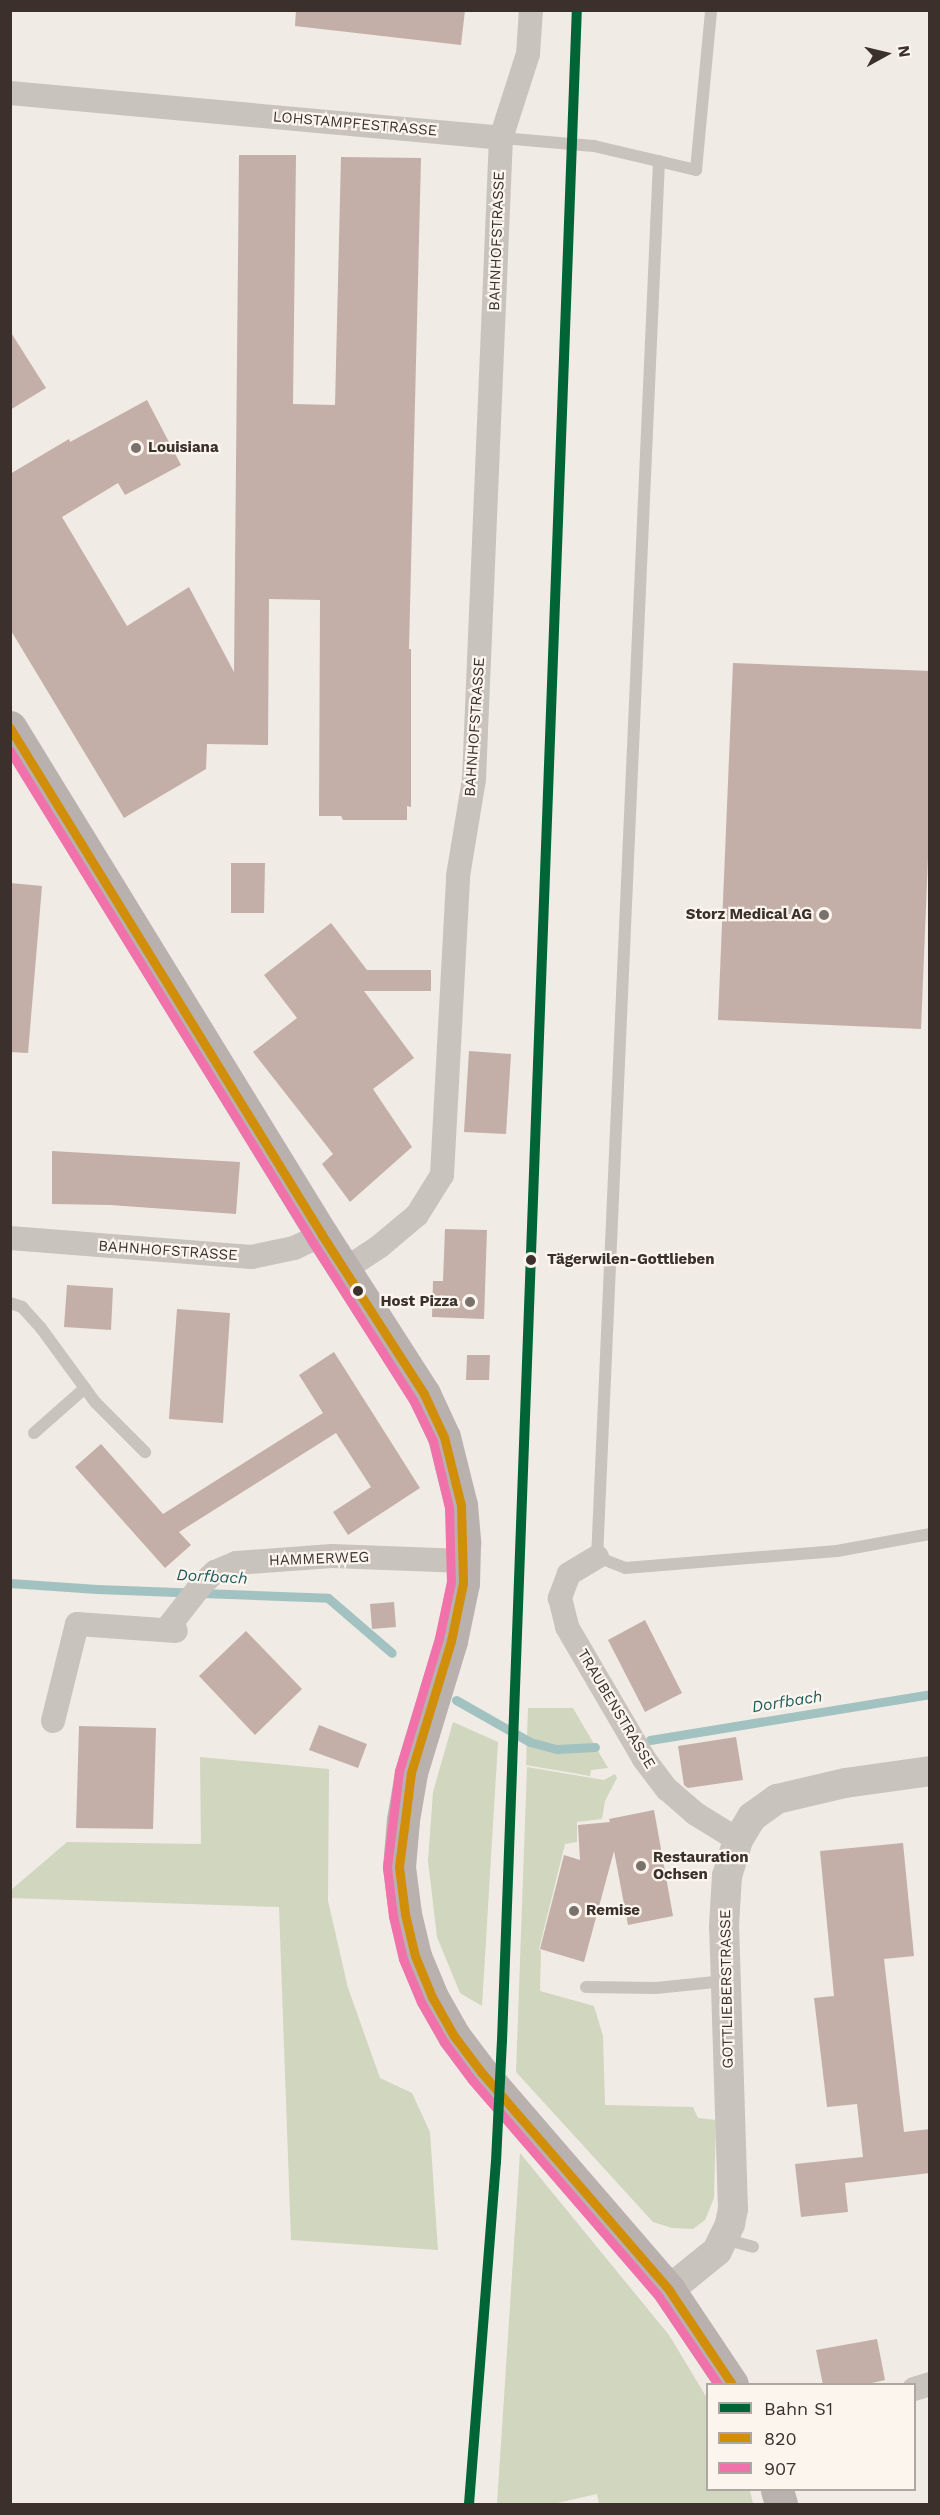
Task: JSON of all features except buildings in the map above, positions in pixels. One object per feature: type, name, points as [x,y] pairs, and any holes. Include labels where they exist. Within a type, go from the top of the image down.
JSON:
[{"type":"main road","points":[[10,727],[322,1235],[424,1394],[440,1427],[452,1461],[459,1495],[464,1561],[460,1601],[411,1773],[403,1820],[399,1868],[410,1935],[428,1987],[454,2036],[482,2073],[669,2290],[731,2383]]},
{"type":"street","name":"BAHNHOFSTRASSE","points":[[344,1270],[380,1246],[417,1215],[442,1175],[458,876],[474,778],[501,138],[528,54],[531,10]]},
{"type":"street","name":"LOHSTAMPFESTRASSE","points":[[10,93],[501,138]]},
{"type":"street","name":"BAHNHOFSTRASSE","points":[[10,1238],[251,1257],[294,1248],[322,1235]]},
{"type":"street","name":"HAMMERWEG","points":[[53,1721],[77,1624],[171,1630],[185,1605],[202,1584],[215,1572],[236,1563],[332,1556],[464,1561]]},
{"type":"street","name":"TRAUBENSTRASSE","points":[[597,1557],[569,1574],[560,1598],[567,1627],[644,1759],[667,1789],[696,1814],[738,1840]]},
{"type":"street","name":"GOTTLIEBERSTRASSE","points":[[669,2290],[707,2261],[724,2240],[731,2217],[733,2191],[724,1926],[727,1876],[738,1840],[752,1817],[777,1799],[845,1783],[930,1771]]},
{"type":"lane","name":"LOHSTAMPFESTRASSE","points":[[501,138],[594,146],[696,170],[711,10]]},
{"type":"lane","points":[[659,161],[597,1557],[625,1568],[837,1551],[930,1534]]},
{"type":"lane","points":[[10,1303],[22,1307],[41,1328],[95,1402],[145,1452]]},
{"type":"lane","points":[[34,1433],[85,1388]]},
{"type":"lane","points":[[586,1987],[656,1988],[726,1981]]},
{"type":"lane","points":[[724,2240],[753,2247]]},
{"type":"green space","points":[[528,1708],[573,1708],[608,1768],[591,1770],[590,1776],[526,1765]]},
{"type":"green space","points":[[453,1722],[498,1742],[482,2006],[460,1993],[437,1937],[428,1861],[433,1792]]},
{"type":"green space","points":[[200,1757],[329,1769],[328,1901],[348,1988],[380,2078],[412,2093],[430,2132],[438,2250],[291,2240],[279,1907],[11,1898],[11,1890],[67,1842],[201,1844]]},
{"type":"green space","points":[[527,1767],[604,1780],[615,1774],[617,1778],[605,1801],[602,1819],[577,1822],[577,1842],[565,1844],[539,1949],[541,1951],[540,1991],[594,2006],[603,2036],[605,2105],[693,2107],[698,2118],[716,2120],[714,2198],[705,2220],[693,2229],[672,2228],[653,2222],[516,2072]]},
{"type":"green space","points":[[520,2153],[669,2335],[706,2396],[706,2491],[750,2491],[753,2504],[599,2504],[597,2494],[553,2504],[497,2504]]},
{"type":"waterway","name":"Dorfbach","points":[[10,1583],[97,1589],[328,1598],[392,1653]]},
{"type":"waterway","name":"Dorfbach","points":[[650,1740],[930,1694]]},
{"type":"waterway","name":"Dorfbach","points":[[456,1700],[530,1742],[557,1749],[595,1747]]},
{"type":"rail line","name":"S1","points":[[469,2504],[496,2162],[502,2041],[577,10]]},
{"type":"transit line","name":"820","points":[[10,728],[322,1235],[424,1394],[444,1437],[461,1505],[463,1583],[451,1641],[411,1773],[399,1867],[405,1914],[415,1956],[432,1997],[454,2036],[482,2073],[669,2290],[731,2383]]},
{"type":"transit line","name":"907","points":[[10,751],[312,1241],[413,1400],[433,1441],[449,1507],[451,1582],[439,1638],[399,1771],[387,1867],[393,1916],[403,1959],[421,2002],[444,2042],[472,2080],[659,2297],[717,2383]]},
{"type":"place","name":"Louisiana","points":[[136,448]]},
{"type":"place","name":"Storz Medical AG","points":[[824,915]]},
{"type":"place","name":"Tägerwilen-Gottlieben","points":[[531,1260]]},
{"type":"place","name":"Host Pizza","points":[[470,1302]]},
{"type":"place","name":"Restauration Ochsen","points":[[641,1866]]},
{"type":"place","name":"Remise","points":[[574,1911]]}]
